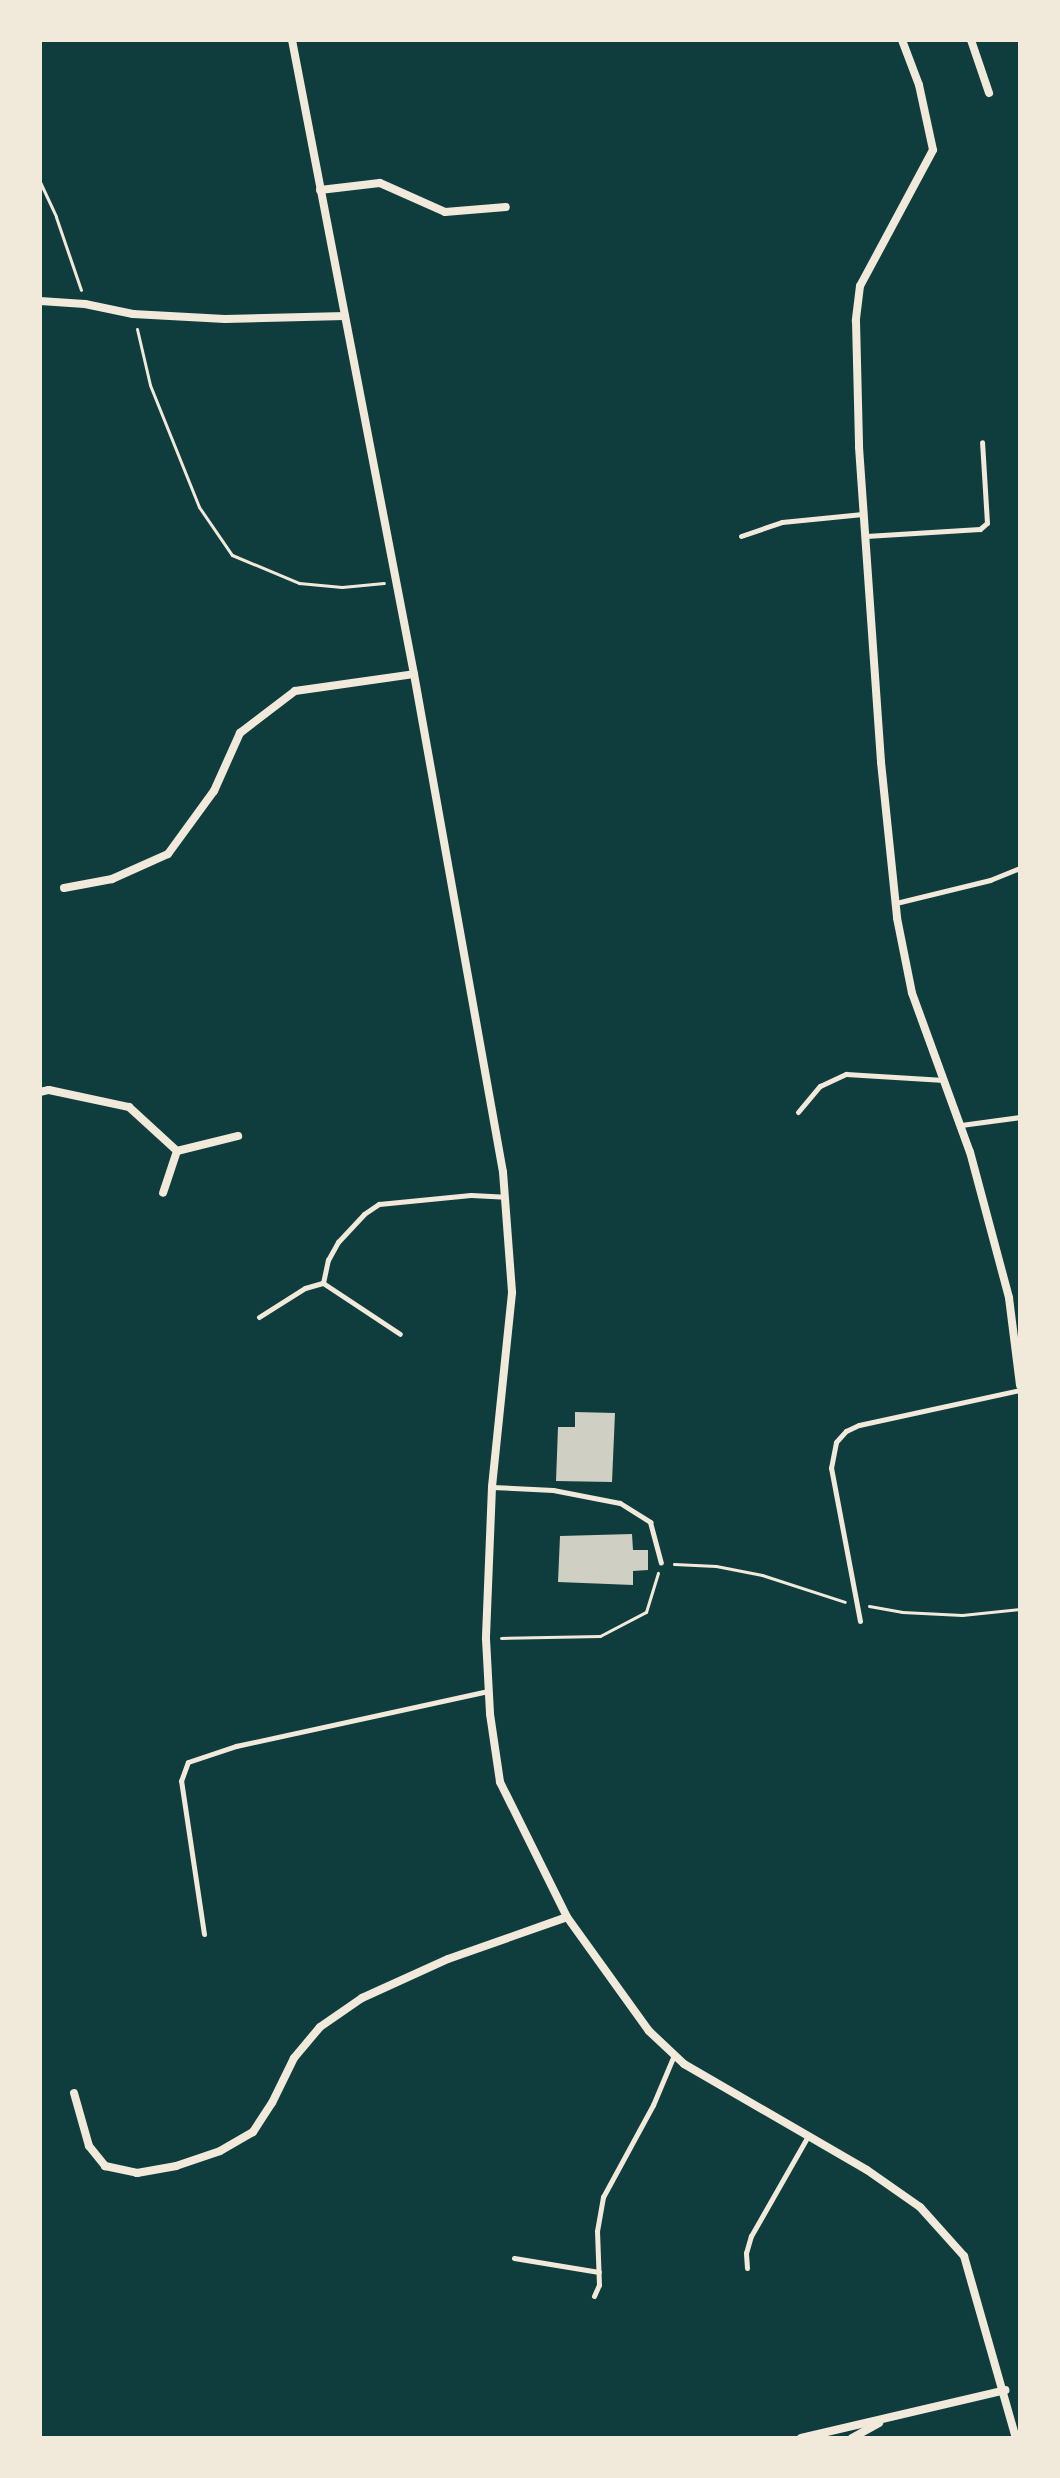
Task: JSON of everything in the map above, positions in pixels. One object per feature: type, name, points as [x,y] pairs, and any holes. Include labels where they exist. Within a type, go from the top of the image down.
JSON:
[{"type":"street","points":[[292,40],[414,674],[505,1197],[512,1293],[492,1487],[486,1639],[500,1782],[567,1917],[649,2031],[674,2055],[739,2099],[867,2170],[920,2207],[964,2256],[1005,2390],[1016,2438]]},
{"type":"street","points":[[902,40],[919,85],[933,150],[860,286],[856,321],[865,536],[895,903],[912,993],[960,1125],[1009,1298],[1020,1388]]},
{"type":"street","points":[[971,40],[989,93]]},
{"type":"street","points":[[320,190],[380,183],[445,212],[506,207]]},
{"type":"street","points":[[40,301],[85,304],[133,314],[225,319],[345,316]]},
{"type":"street","points":[[64,888],[112,879],[168,854],[214,791],[240,733],[295,691],[414,674]]},
{"type":"street","points":[[40,1092],[49,1090],[129,1107],[177,1151]]},
{"type":"street","points":[[177,1151],[238,1136]]},
{"type":"street","points":[[163,1193],[177,1151]]},
{"type":"street","points":[[74,2093],[89,2146],[105,2166],[137,2173],[176,2166],[220,2151],[253,2132],[272,2103],[294,2058],[320,2027],[362,1998],[448,1959],[567,1917]]},
{"type":"street","points":[[801,2438],[1005,2390]]},
{"type":"street","points":[[852,2438],[889,2417]]},
{"type":"lane","points":[[865,536],[980,529],[987,523],[989,513],[982,442]]},
{"type":"lane","points":[[741,536],[782,522],[864,514]]},
{"type":"lane","points":[[895,903],[990,880],[1020,868]]},
{"type":"lane","points":[[798,1112],[820,1086],[846,1074],[944,1080]]},
{"type":"lane","points":[[960,1125],[1020,1117]]},
{"type":"lane","points":[[323,1283],[328,1260],[338,1242],[364,1214],[379,1204],[471,1195],[505,1197]]},
{"type":"lane","points":[[259,1317],[305,1288],[323,1283],[400,1334]]},
{"type":"lane","points":[[860,1621],[831,1468],[836,1442],[846,1431],[859,1425],[1020,1388]]},
{"type":"lane","points":[[492,1487],[553,1490],[620,1503],[650,1522],[661,1563]]},
{"type":"lane","points":[[204,1934],[181,1781],[188,1762],[236,1746],[489,1691]]},
{"type":"lane","points":[[594,2296],[599,2285],[597,2231],[603,2197],[653,2105],[674,2055]]},
{"type":"lane","points":[[747,2268],[746,2253],[751,2236],[807,2138]]},
{"type":"lane","points":[[514,2258],[599,2272]]},
{"type":"path","points":[[40,182],[56,217],[85,304]]},
{"type":"path","points":[[133,314],[150,385],[199,507],[232,555],[299,583],[342,587],[395,582]]},
{"type":"path","points":[[486,1639],[600,1636],[646,1612],[661,1563],[731,1569],[857,1604],[902,1612],[962,1615],[1020,1609]]},
{"type":"building","points":[[575,1412],[615,1413],[612,1482],[556,1481],[558,1427],[575,1427]]},
{"type":"building","points":[[632,1534],[633,1550],[648,1550],[648,1570],[633,1571],[633,1585],[558,1582],[560,1536]]}]
